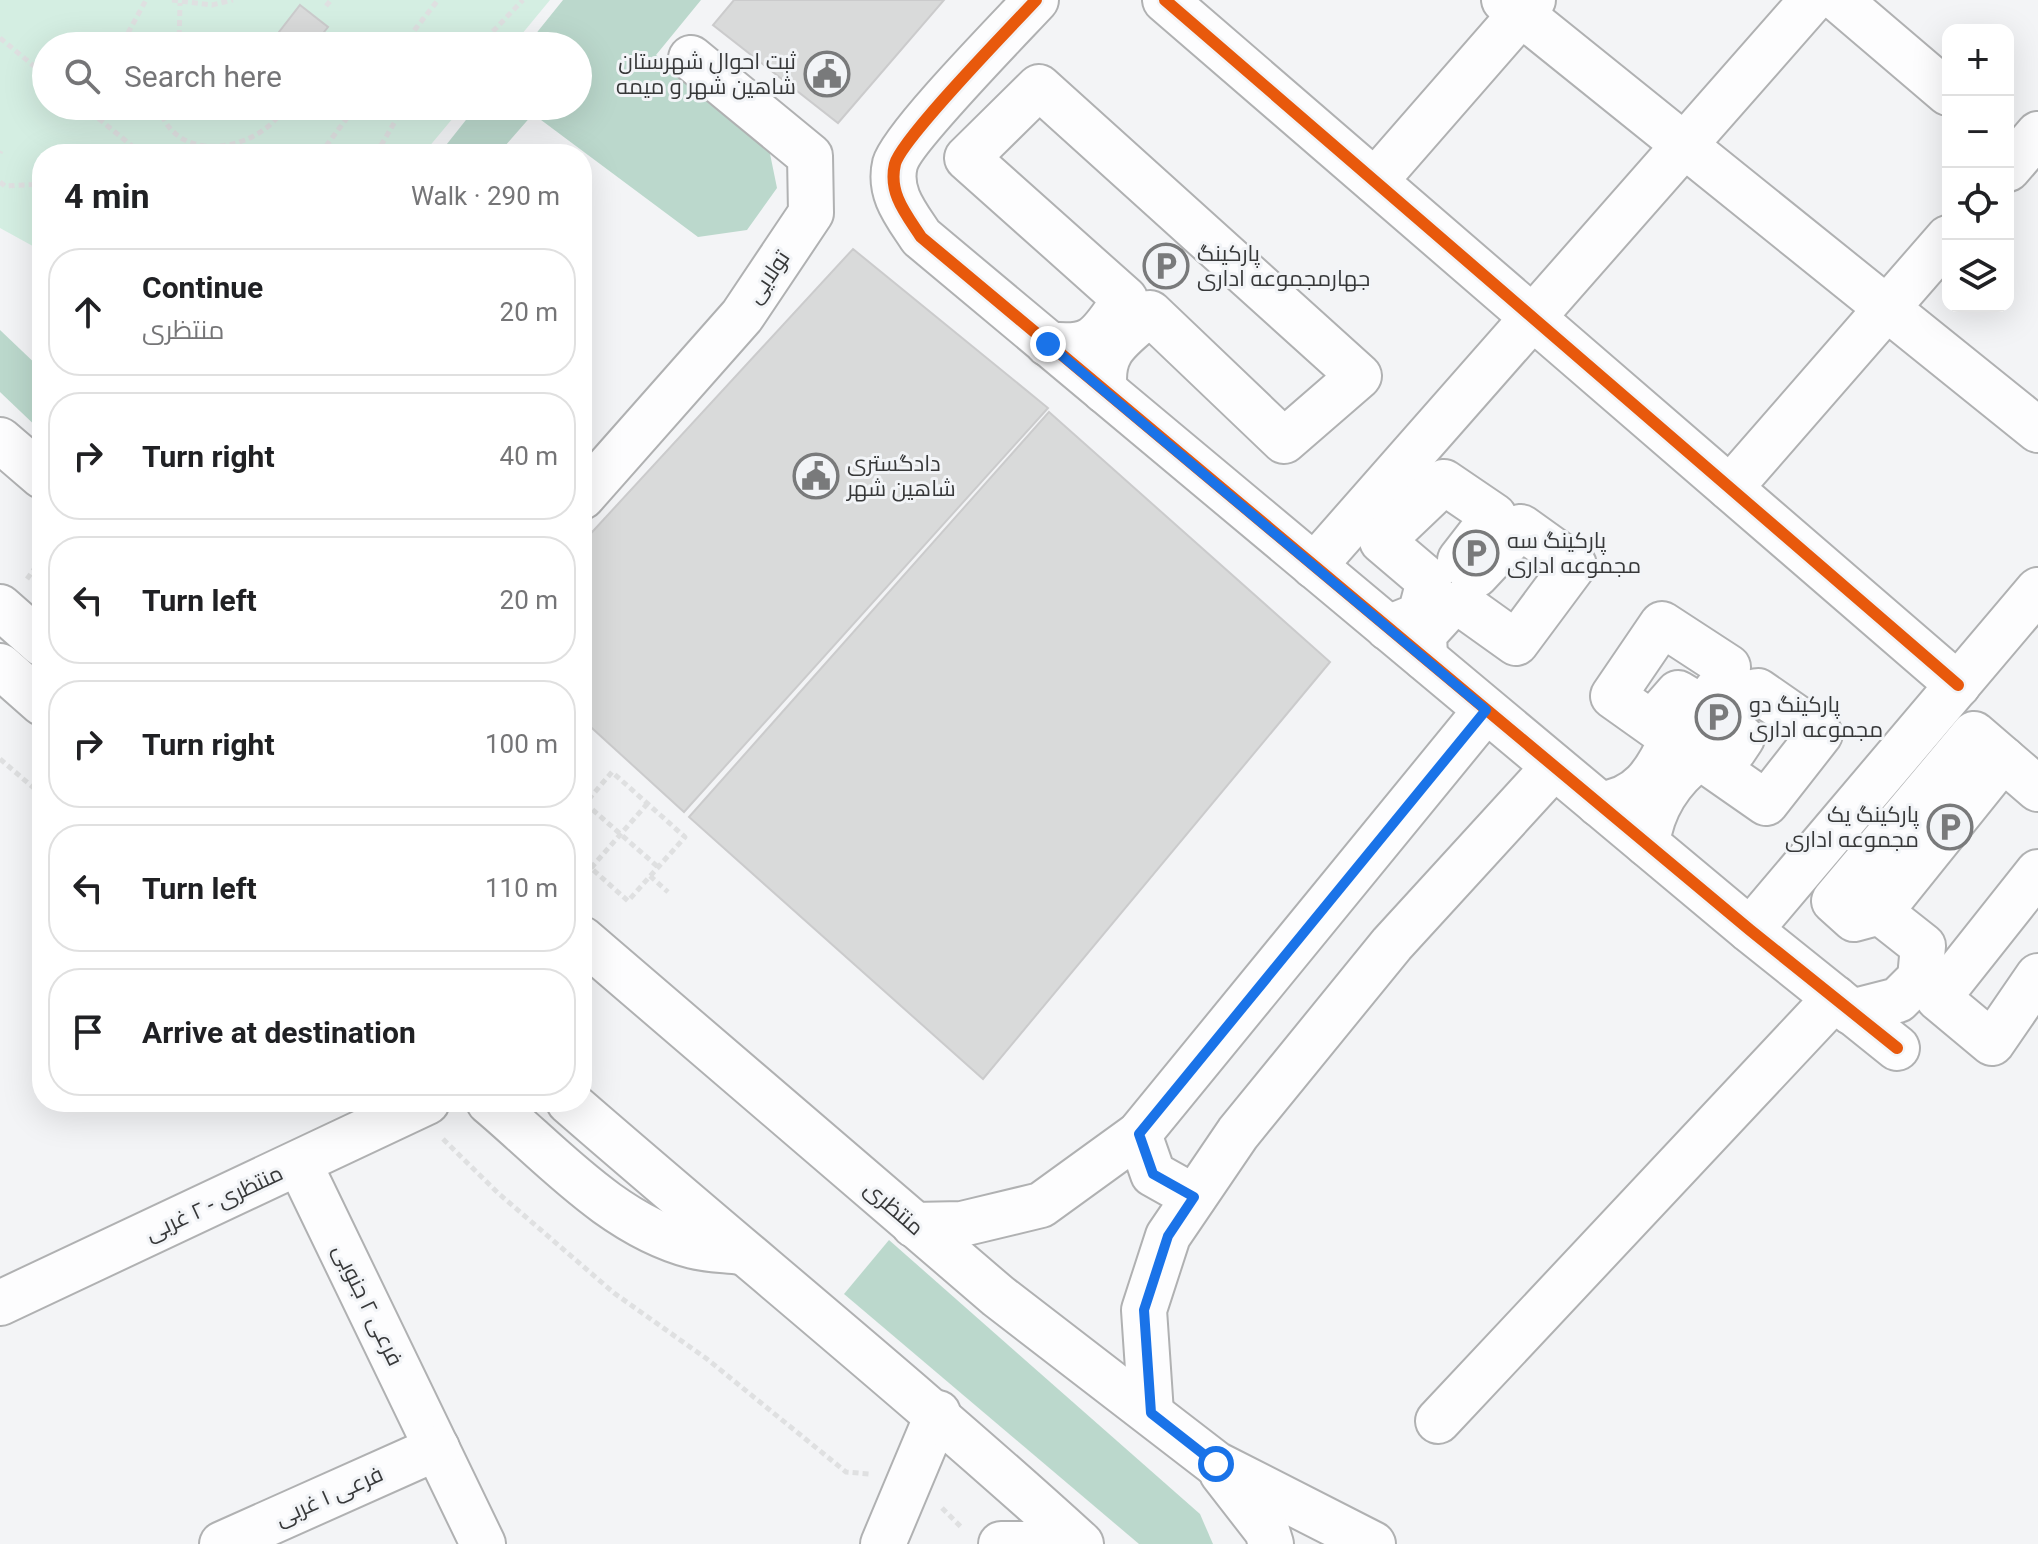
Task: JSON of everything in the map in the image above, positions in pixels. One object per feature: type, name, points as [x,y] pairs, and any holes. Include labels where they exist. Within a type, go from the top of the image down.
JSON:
[{"type":"street","points":[[1036,0],[921,127],[895,163],[895,196],[921,237],[1750,930],[1894,1046],[1908,1007],[1931,993],[2038,872]]},
{"type":"street","points":[[1165,0],[1958,685]]},
{"type":"street","points":[[1314,566],[1812,0]]},
{"type":"street","points":[[1839,0],[1942,88]]},
{"type":"street","points":[[1375,181],[1520,4],[1684,145],[2038,430]]},
{"type":"street","name":"تولایی","points":[[592,486],[742,316],[811,213],[810,156],[691,58]]},
{"type":"street","points":[[1048,344],[1077,347],[1095,338],[1125,299],[967,158],[1039,87],[1359,376],[1284,441],[1150,313],[1108,351],[1102,370],[1105,391]]},
{"type":"street","points":[[1730,488],[1946,240]]},
{"type":"street","points":[[0,440],[32,467]]},
{"type":"street","points":[[1388,628],[1420,615],[1429,581],[1382,541],[1444,482],[1494,516],[1460,560],[1476,575],[1521,527],[1574,565],[1516,643],[1460,603],[1445,611],[1424,634],[1425,658]]},
{"type":"street","points":[[1750,930],[2038,590]]},
{"type":"street","points":[[0,607],[32,635]]},
{"type":"street","points":[[1599,804],[1621,802],[1648,781],[1672,738],[1613,696],[1662,624],[1728,667],[1726,678],[1703,708],[1678,693],[1664,709],[1694,738],[1734,750],[1742,738],[1724,722],[1745,694],[1758,691],[1820,734],[1766,803],[1700,757],[1679,772],[1665,790],[1649,827],[1647,844]]},
{"type":"street","points":[[0,666],[32,694]]},
{"type":"street","points":[[914,1225],[962,1224],[1041,1205],[1139,1134],[1486,710]]},
{"type":"street","points":[[1438,1421],[1843,1005],[1898,1000],[1920,978],[1923,946],[1880,912],[1854,919],[1834,901],[1974,734],[2038,789]]},
{"type":"street","points":[[1151,1413],[1144,1310],[1168,1236],[1238,1133],[1392,944],[1554,767]]},
{"type":"street","points":[[1931,993],[2023,849],[2038,858]]},
{"type":"street","name":"منتظری","points":[[592,948],[998,1296],[1216,1464]]},
{"type":"street","points":[[1931,993],[1992,1043],[2038,976]]},
{"type":"street","name":"منتظری - ۲ غربی","points":[[0,1303],[406,1112]]},
{"type":"street","points":[[501,1112],[588,1188],[646,1228],[693,1246],[741,1252]]},
{"type":"street","points":[[580,1112],[741,1252],[938,1413],[1081,1544]]},
{"type":"street","points":[[1139,1134],[1153,1174],[1194,1197]]},
{"type":"street","name":"فرعی ۲ جنوبی","points":[[299,1163],[483,1544]]},
{"type":"street","points":[[883,1544],[938,1413]]},
{"type":"street","name":"فرعی ۱ غربی","points":[[222,1544],[437,1448]]},
{"type":"street","points":[[1216,1464],[1267,1531],[1271,1544]]},
{"type":"street","points":[[1216,1464],[1373,1544]]},
{"type":"street","points":[[984,1538],[1042,1544]]},
{"type":"path","points":[[129,32],[146,0]]},
{"type":"path","points":[[172,0],[212,5],[233,0]]},
{"type":"path","points":[[326,6],[331,0]]},
{"type":"path","points":[[413,32],[438,0]]},
{"type":"path","points":[[492,32],[523,0]]},
{"type":"path","points":[[179,32],[180,2]]},
{"type":"path","points":[[0,38],[32,64]]},
{"type":"path","points":[[100,120],[130,144]]},
{"type":"path","points":[[165,120],[168,127],[183,138],[202,144]]},
{"type":"path","points":[[240,144],[265,131],[274,120]]},
{"type":"path","points":[[328,144],[346,120]]},
{"type":"path","points":[[382,144],[396,120]]},
{"type":"path","points":[[0,182],[5,186],[32,185]]},
{"type":"path","points":[[0,759],[32,786]]},
{"type":"path","points":[[592,796],[612,772],[685,837],[628,901],[592,869]]},
{"type":"path","points":[[592,867],[647,804]]},
{"type":"path","points":[[592,812],[658,867]]},
{"type":"path","points":[[650,876],[668,892]]},
{"type":"path","points":[[421,1112],[498,1193],[614,1293],[707,1359],[846,1472],[911,1478],[984,1538]]},
{"type":"green space","points":[[0,0],[550,0],[524,32],[32,32],[32,120],[451,120],[431,144],[32,144],[32,246],[0,228]]},
{"type":"green space","points":[[563,0],[701,0],[656,55],[767,139],[777,188],[747,230],[698,237],[592,158],[592,144],[573,144],[541,120],[592,120],[592,32],[537,32]]},
{"type":"green space","points":[[466,120],[528,120],[507,144],[447,144]]},
{"type":"green space","points":[[0,330],[32,360],[32,422],[0,392]]},
{"type":"green space","points":[[889,1240],[1200,1514],[1213,1544],[1139,1544],[844,1294]]},
{"type":"building","name":"ثبت احوال شهرستان شاهین شهر و میمه","points":[[734,0],[944,0],[838,123],[713,25]]},
{"type":"building","points":[[300,5],[328,27],[324,32],[279,32]]},
{"type":"building","name":"دادگستری شاهین شهر","points":[[853,249],[1048,408],[684,812],[592,728],[592,532]]},
{"type":"building","points":[[1049,412],[1330,662],[983,1079],[689,817]]},
{"type":"cycle path","points":[[1036,0],[916,131],[895,164],[896,194],[921,237],[1750,930],[1897,1048]]},
{"type":"cycle path","points":[[1165,0],[1958,685]]},
{"type":"place","name":"ثبت احوال شهرستان شاهین شهر و میمه","points":[[827,74]]},
{"type":"place","name":"پارکینگ جهارمجموعه اداری","points":[[1166,266]]},
{"type":"place","name":"دادگستری شاهین شهر","points":[[816,476]]},
{"type":"place","name":"پارکینگ سه مجموعه اداری","points":[[1476,553]]},
{"type":"place","name":"پارکینگ دو مجموعه اداری","points":[[1718,717]]},
{"type":"place","name":"پارکینگ یک مجموعه اداری","points":[[1950,827]]},
{"type":"route","points":[[1048,344],[1486,710],[1139,1134],[1153,1174],[1194,1197],[1168,1236],[1144,1310],[1151,1413],[1216,1464]]}]
